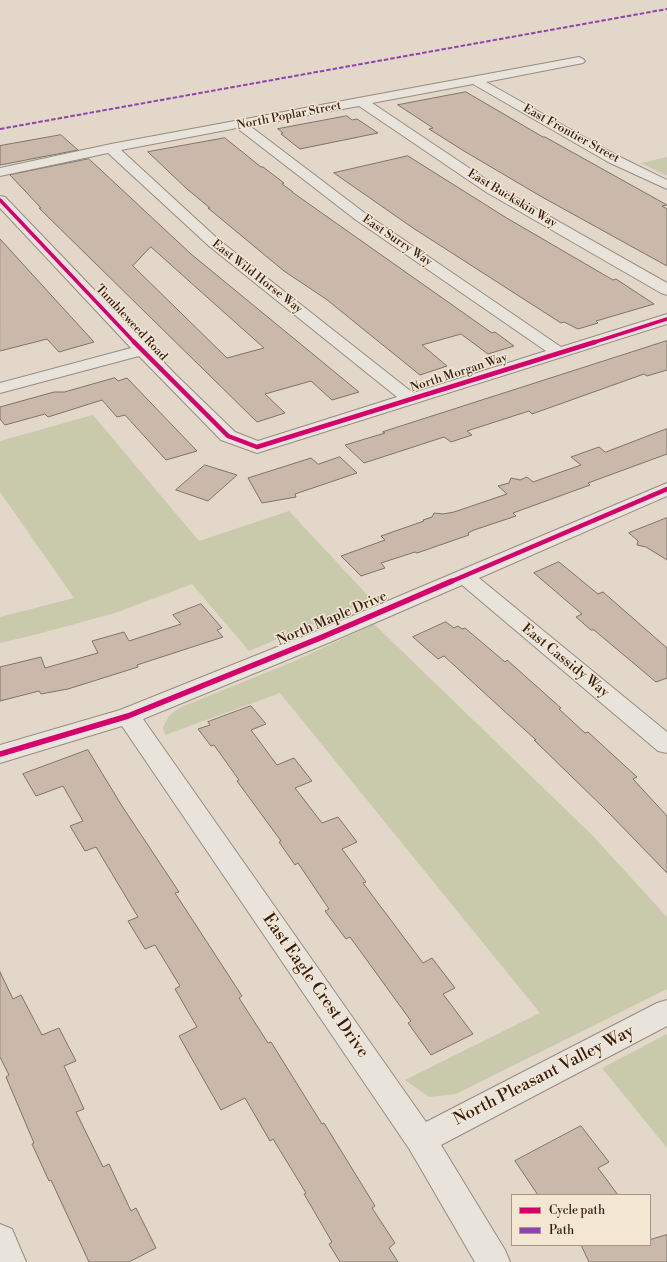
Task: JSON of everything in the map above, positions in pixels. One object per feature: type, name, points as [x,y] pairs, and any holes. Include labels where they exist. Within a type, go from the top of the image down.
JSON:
[{"type":"street","name":"North Poplar Street","points":[[0,172],[111,148],[579,61]]},
{"type":"street","name":"East Frontier Street","points":[[476,81],[613,159],[667,185]]},
{"type":"street","name":"East Buckskin Way","points":[[362,102],[492,189],[667,290]]},
{"type":"street","name":"East Surry Way","points":[[241,125],[361,217],[558,352]]},
{"type":"street","name":"East Wild Horse Way","points":[[111,148],[214,243],[410,399]]},
{"type":"street","name":"Tumbleweed Road","points":[[0,200],[228,436],[257,447]]},
{"type":"street","name":"North Morgan Way","points":[[257,447],[667,319]]},
{"type":"street","points":[[0,388],[144,350]]},
{"type":"street","name":"North Maple Drive","points":[[0,754],[128,716],[320,638],[667,489]]},
{"type":"street","name":"East Cassidy Way","points":[[464,576],[667,745]]},
{"type":"street","name":"East Eagle Crest Drive","points":[[128,716],[421,1140],[493,1262]]},
{"type":"street","name":"North Pleasant Valley Way","points":[[421,1140],[667,1012]]},
{"type":"street","points":[[0,1240],[9,1262]]},
{"type":"green space","points":[[667,157],[667,176],[641,163]]},
{"type":"green space","points":[[93,415],[199,541],[289,511],[372,600],[249,651],[192,584],[115,613],[0,643],[0,617],[74,598],[0,492],[0,441]]},
{"type":"green space","points":[[374,624],[592,835],[667,917],[667,989],[456,1094],[429,1097],[405,1080],[540,1013],[280,693],[165,735],[163,727],[169,716],[179,708],[295,661]]},
{"type":"green space","points":[[667,1034],[667,1148],[602,1068]]},
{"type":"building","points":[[466,92],[543,137],[667,205],[662,206],[667,209],[667,266],[542,197],[464,151],[429,129],[433,128],[398,105]]},
{"type":"building","points":[[347,116],[352,120],[357,119],[378,133],[300,149],[281,134],[283,133],[278,129]]},
{"type":"building","points":[[61,135],[78,150],[0,165],[0,146]]},
{"type":"building","points":[[225,138],[261,167],[284,183],[282,184],[292,192],[492,333],[495,332],[514,346],[488,354],[461,334],[422,345],[447,366],[420,375],[326,299],[284,271],[208,208],[210,208],[187,189],[148,152]]},
{"type":"building","points":[[408,156],[505,217],[613,280],[616,279],[654,304],[596,321],[598,323],[578,329],[564,322],[561,323],[413,228],[334,173]]},
{"type":"building","points":[[89,159],[191,254],[359,392],[332,400],[311,381],[265,394],[285,413],[257,422],[39,208],[41,208],[10,175]],"holes":[[[151,247],[264,348],[227,358],[133,266]]]},
{"type":"building","points":[[0,239],[94,342],[59,352],[47,339],[0,351]]},
{"type":"building","points":[[667,341],[667,370],[647,376],[644,374],[532,414],[529,411],[467,431],[472,435],[451,442],[444,437],[364,463],[345,445],[385,433],[383,432]]},
{"type":"building","points":[[115,378],[118,381],[127,378],[197,451],[166,460],[125,415],[117,417],[102,400],[48,417],[45,414],[5,425],[0,419],[0,407],[54,392],[64,392]]},
{"type":"building","points":[[667,429],[667,454],[588,483],[590,485],[513,513],[516,516],[474,530],[468,533],[469,535],[417,553],[415,552],[381,563],[385,568],[361,576],[341,556],[385,540],[381,536],[424,521],[423,520],[432,517],[434,513],[443,514],[454,512],[507,494],[498,486],[509,483],[511,478],[520,480],[527,477],[533,482],[581,465],[571,457],[599,447],[605,452]]},
{"type":"building","points":[[340,457],[357,473],[295,494],[296,497],[262,503],[248,478],[311,458],[318,464]]},
{"type":"building","points":[[205,465],[237,475],[208,501],[176,490]]},
{"type":"building","points":[[667,518],[667,560],[646,547],[637,545],[638,541],[629,533]]},
{"type":"building","points":[[559,562],[598,594],[603,592],[667,648],[667,678],[656,682],[594,630],[591,630],[576,617],[582,614],[534,573]]},
{"type":"building","points":[[201,604],[222,628],[217,630],[223,637],[137,665],[138,667],[68,689],[41,694],[39,691],[0,701],[0,667],[41,657],[45,668],[98,653],[92,641],[124,632],[129,641],[181,624],[173,615]]},
{"type":"building","points":[[446,622],[454,628],[458,626],[462,629],[465,628],[505,662],[507,660],[561,708],[559,709],[585,733],[588,732],[637,777],[633,779],[667,816],[667,873],[606,810],[534,740],[536,740],[444,656],[438,659],[413,637]]},
{"type":"building","points":[[251,706],[266,724],[251,730],[277,765],[294,758],[312,781],[295,788],[322,823],[338,817],[357,842],[342,849],[366,882],[363,883],[423,963],[432,958],[455,988],[443,994],[473,1034],[431,1055],[408,1023],[411,1021],[350,937],[346,939],[325,911],[329,909],[298,863],[295,865],[279,842],[281,841],[237,781],[239,780],[214,745],[211,746],[198,729],[210,725],[208,722]]},
{"type":"building","points":[[88,750],[122,806],[179,892],[175,893],[242,996],[239,998],[268,1043],[271,1042],[322,1124],[324,1123],[375,1206],[372,1208],[395,1243],[389,1248],[398,1262],[340,1262],[329,1244],[332,1242],[304,1194],[306,1193],[273,1139],[270,1141],[245,1098],[221,1110],[179,1036],[197,1027],[175,989],[180,986],[155,945],[145,949],[128,921],[138,917],[96,847],[85,851],[70,826],[83,821],[63,786],[36,796],[23,774]]},
{"type":"building","points":[[0,972],[13,999],[21,995],[42,1035],[59,1028],[76,1061],[64,1066],[84,1109],[76,1112],[103,1167],[109,1164],[131,1211],[136,1208],[156,1248],[129,1262],[89,1262],[51,1180],[49,1181],[32,1144],[34,1143],[6,1077],[9,1075],[0,1057]]},
{"type":"building","points":[[581,1126],[609,1162],[598,1168],[617,1194],[537,1194],[515,1161]]},
{"type":"building","points":[[667,1235],[667,1262],[589,1262],[581,1246],[651,1246],[651,1240]]},
{"type":"marked path","points":[[0,129],[667,9]]},
{"type":"cycle path","points":[[0,200],[170,379],[228,436],[257,447],[667,319]]},
{"type":"cycle path","points":[[0,754],[128,716],[320,638],[667,489]]}]
